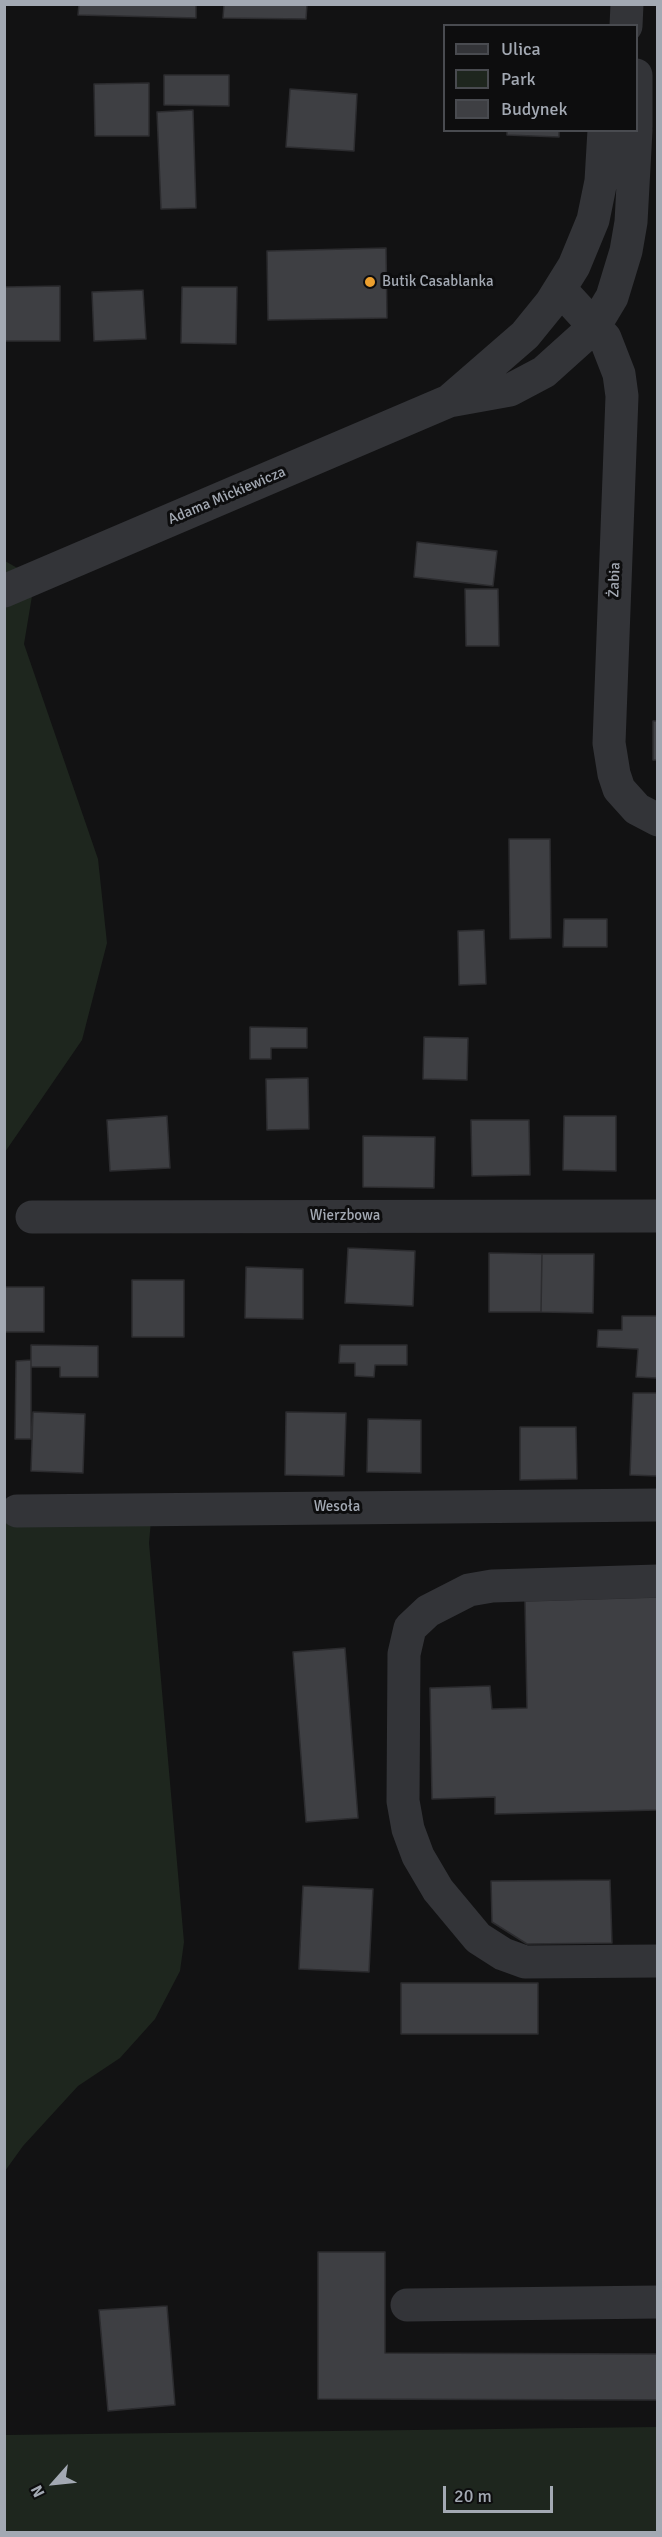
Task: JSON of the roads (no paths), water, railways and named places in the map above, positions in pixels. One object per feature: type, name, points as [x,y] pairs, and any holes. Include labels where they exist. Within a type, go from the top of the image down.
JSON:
[{"type":"street","points":[[626,24],[627,4]]},
{"type":"street","points":[[560,289],[585,243],[593,220],[601,181],[604,132]]},
{"type":"street","points":[[594,327],[612,297],[626,251],[633,200],[636,132]]},
{"type":"street","name":"Żabia","points":[[560,289],[605,338],[619,374],[622,396],[609,743],[619,789],[627,800],[657,820]]},
{"type":"street","name":"Adama Mickiewicza","points":[[449,401],[525,335],[560,289]]},
{"type":"street","name":"Adama Mickiewicza","points":[[4,591],[449,401],[510,390],[523,385],[561,359],[594,327]]},
{"type":"street","name":"Wierzbowa","points":[[32,1217],[657,1216]]},
{"type":"street","name":"Wesoła","points":[[17,1511],[657,1505]]},
{"type":"street","points":[[657,1581],[492,1586],[469,1590],[428,1611],[410,1628],[404,1654],[403,1801],[408,1829],[418,1856],[438,1890],[478,1938],[503,1954],[525,1962],[657,1961]]},
{"type":"street","points":[[406,2305],[657,2302]]},
{"type":"place","name":"Butik Casablanka","points":[[370,282]]}]
